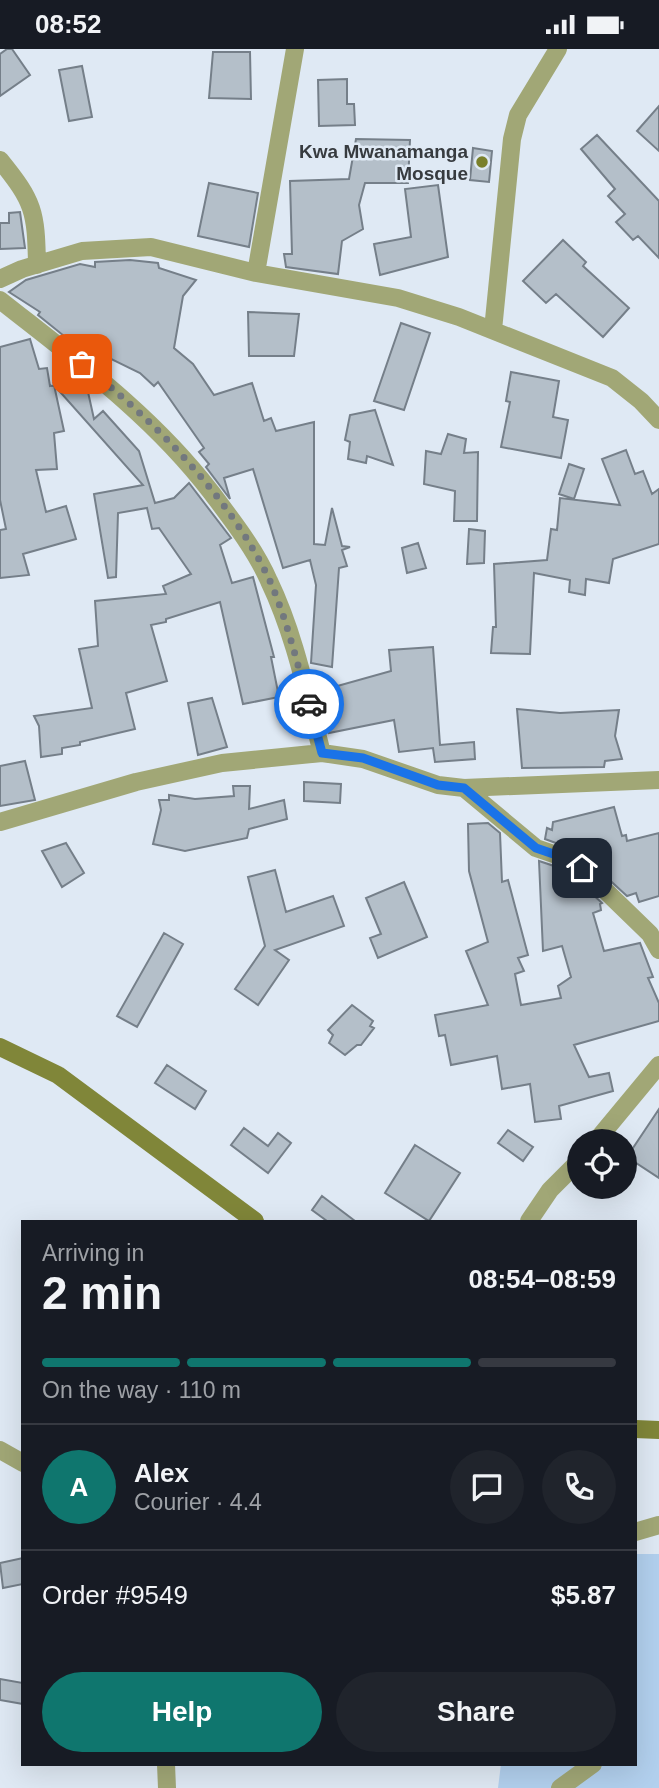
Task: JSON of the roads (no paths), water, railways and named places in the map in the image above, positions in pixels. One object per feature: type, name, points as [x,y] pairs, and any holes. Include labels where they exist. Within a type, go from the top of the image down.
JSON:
[{"type":"street","points":[[256,273],[295,49]]},
{"type":"street","points":[[493,330],[512,139],[518,115],[558,49]]},
{"type":"street","points":[[0,160],[25,191],[33,207],[37,265]]},
{"type":"street","points":[[0,279],[82,251],[150,247],[256,273],[398,298],[493,330],[612,378],[642,401],[659,420]]},
{"type":"street","points":[[0,300],[122,395],[152,422],[197,472],[233,521],[269,579],[282,611],[322,753]]},
{"type":"street","points":[[0,823],[136,782],[209,765],[322,753],[363,758],[438,785],[464,788],[659,780]]},
{"type":"street","points":[[464,788],[536,848],[571,860],[582,868],[650,934],[659,950]]},
{"type":"street","points":[[0,1047],[58,1075],[254,1220]]},
{"type":"street","points":[[606,1129],[659,1065]]},
{"type":"street","points":[[530,1220],[550,1190],[567,1173]]},
{"type":"street","points":[[637,1429],[659,1430]]},
{"type":"street","points":[[0,1450],[21,1462]]},
{"type":"street","points":[[637,1531],[659,1525]]},
{"type":"street","points":[[166,1766],[167,1788]]},
{"type":"street","points":[[560,1788],[590,1766]]},
{"type":"place","name":"Kwa Mwanamanga Mosque","points":[[482,162]]}]
